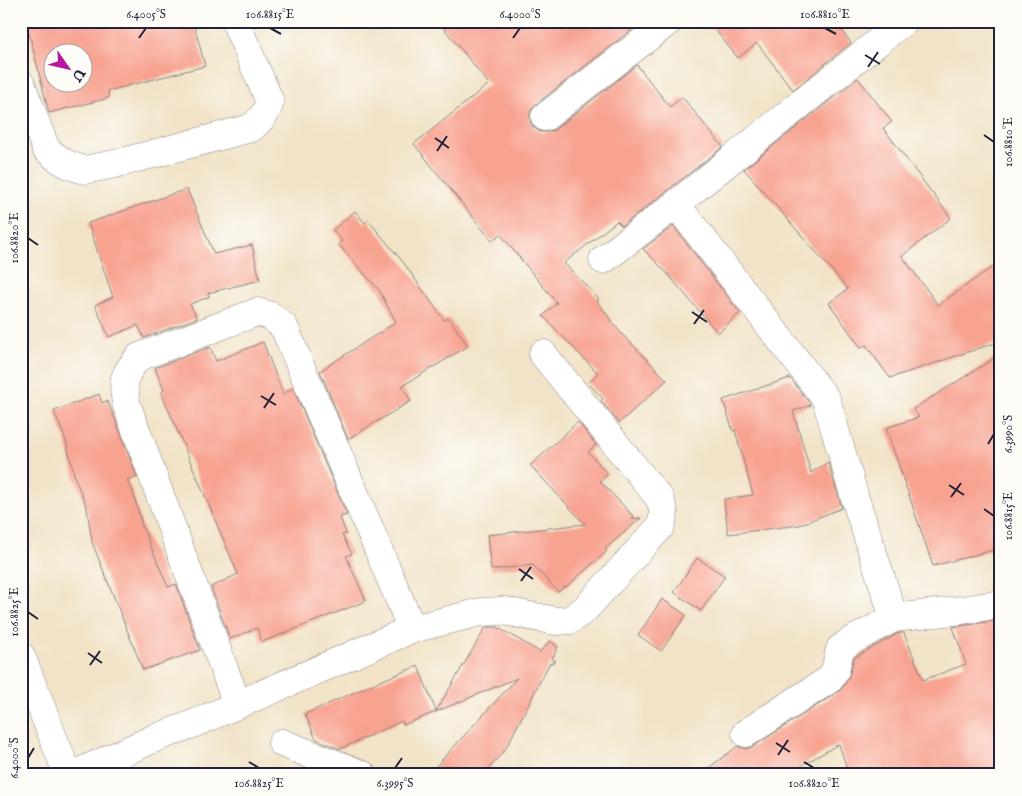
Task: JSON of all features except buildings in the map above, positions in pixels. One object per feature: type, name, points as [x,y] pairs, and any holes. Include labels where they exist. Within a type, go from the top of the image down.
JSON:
[{"type":"street","points":[[21,84],[46,149],[69,165],[84,170],[115,164],[251,128],[261,120],[270,102],[235,21]]},
{"type":"street","points":[[545,117],[669,21]]},
{"type":"street","points":[[603,260],[676,204],[904,21]]},
{"type":"street","points":[[676,204],[826,399],[894,618]]},
{"type":"street","points":[[236,704],[126,403],[123,383],[129,368],[139,357],[257,312],[271,316],[284,327],[412,629]]},
{"type":"street","points":[[73,775],[412,629],[481,612],[504,611],[556,621],[570,620],[584,610],[661,526],[664,513],[660,499],[543,354]]},
{"type":"street","points":[[746,733],[830,679],[835,671],[840,649],[849,642],[894,618],[1001,604]]},
{"type":"street","points":[[21,656],[68,775]]},
{"type":"street","points":[[282,742],[363,775]]}]
